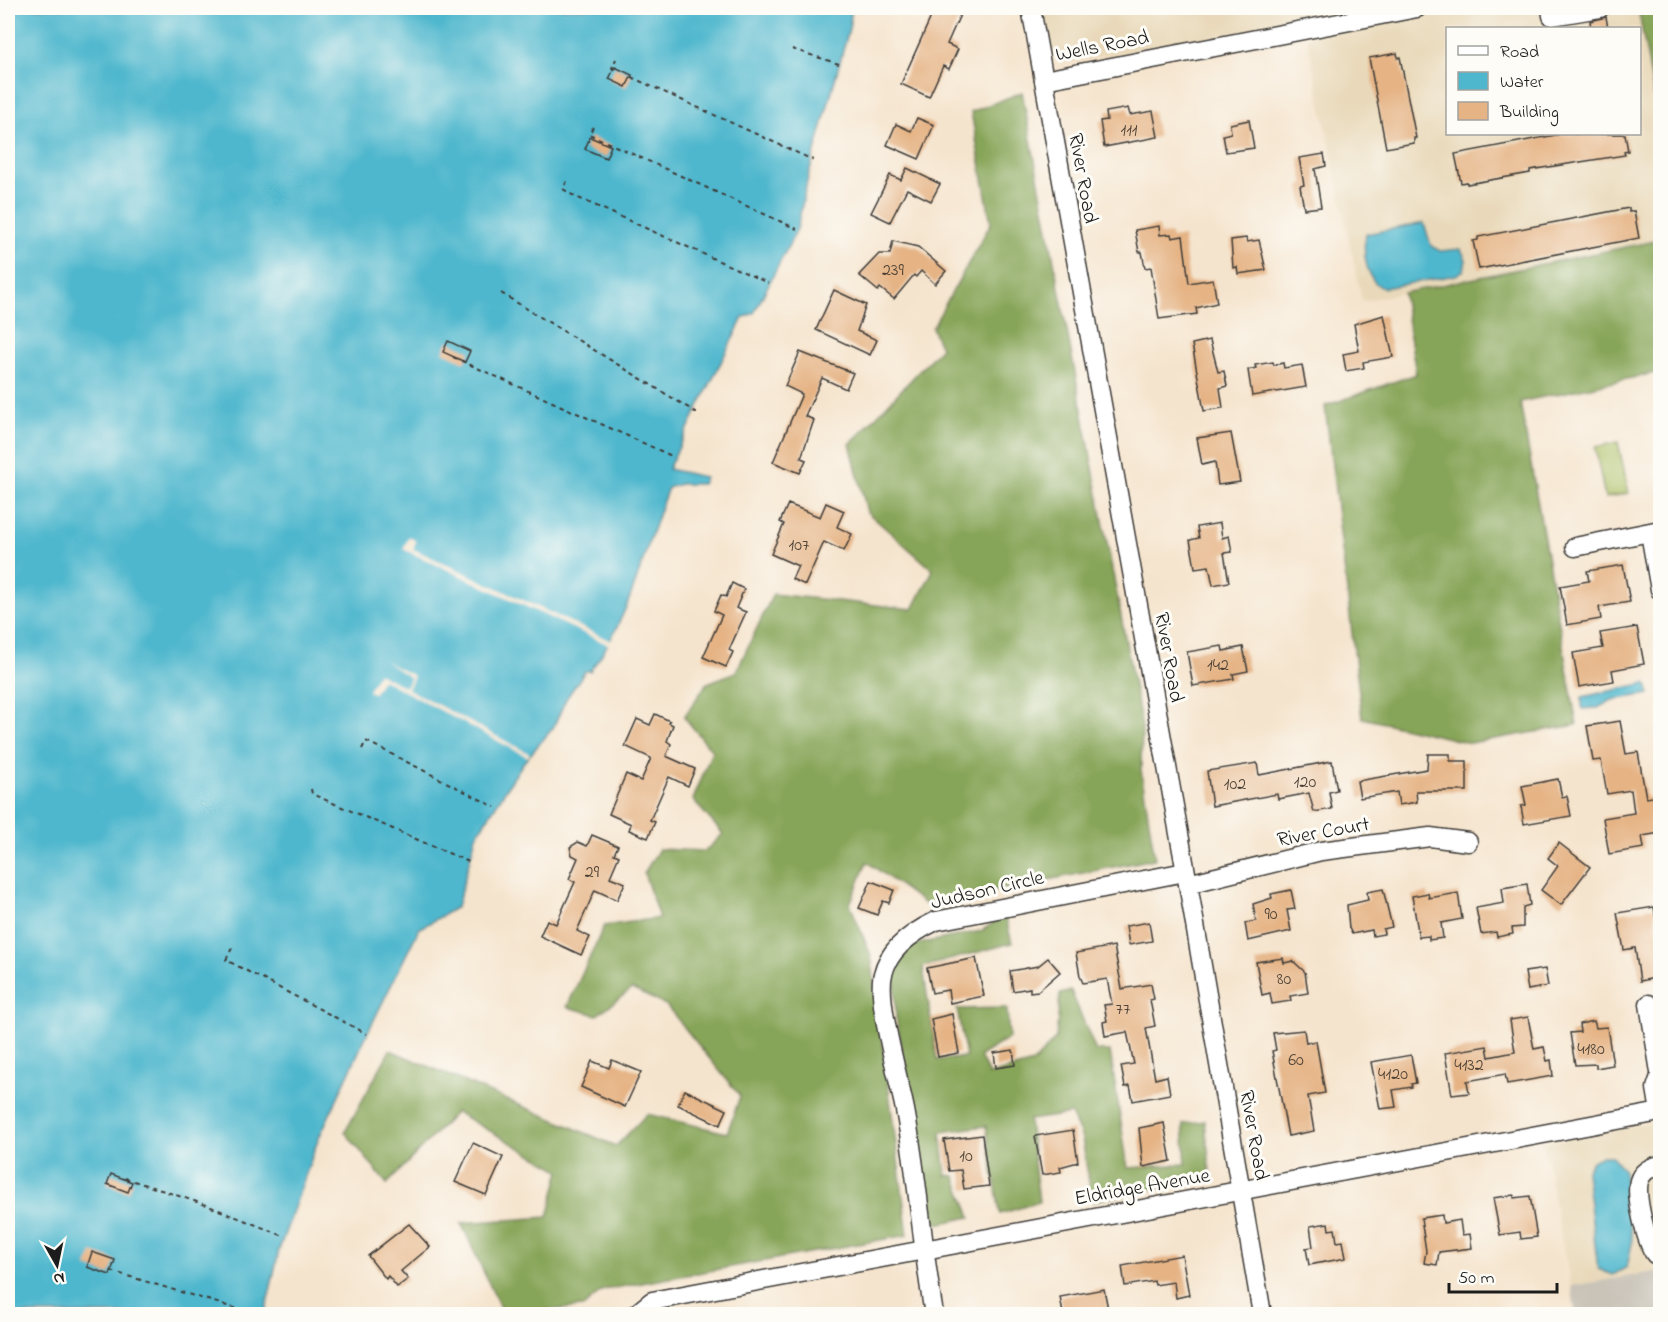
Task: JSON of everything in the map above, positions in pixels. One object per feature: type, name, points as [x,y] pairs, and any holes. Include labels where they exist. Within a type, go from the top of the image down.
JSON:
[{"type":"street","name":"River Road","points":[[1031,8],[1187,878],[1262,1314]]},
{"type":"street","name":"Wells Road","points":[[1044,80],[1417,8]]},
{"type":"street","points":[[1551,8],[1552,16],[1600,8]]},
{"type":"street","points":[[1575,547],[1655,532],[1660,590]]},
{"type":"street","name":"River Court","points":[[1187,878],[1321,851],[1430,837],[1468,842]]},
{"type":"street","name":"Judson Circle","points":[[934,1314],[922,1249],[906,1112],[883,1002],[882,976],[889,958],[915,932],[936,921],[1187,878]]},
{"type":"street","points":[[1649,1004],[1660,1074],[1656,1088],[1660,1112]]},
{"type":"street","name":"Eldridge Avenue","points":[[636,1314],[652,1301],[1660,1112]]},
{"type":"street","points":[[1660,1165],[1645,1170],[1638,1189],[1648,1244],[1655,1254],[1660,1254]]},
{"type":"path","points":[[792,49],[839,64]]},
{"type":"path","points":[[614,69],[612,68],[616,59]]},
{"type":"path","points":[[631,77],[813,159]]},
{"type":"path","points":[[593,127],[589,135],[797,229]]},
{"type":"path","points":[[567,181],[563,189],[574,196],[768,283]]},
{"type":"path","points":[[501,293],[697,413]]},
{"type":"path","points":[[453,357],[674,457]]},
{"type":"path","points":[[362,749],[366,741],[495,807]]},
{"type":"path","points":[[311,789],[312,794],[469,862]]},
{"type":"path","points":[[232,948],[226,960],[367,1034]]},
{"type":"path","points":[[125,1178],[206,1205],[284,1236]]},
{"type":"path","points":[[111,1270],[254,1314]]},
{"type":"shaded area","points":[[1040,8],[1378,8],[1064,63],[1049,52]]},
{"type":"shaded area","points":[[1460,8],[1638,8],[1660,126],[1660,240],[1362,301],[1307,37]]},
{"type":"shaded area","points":[[1660,1121],[1660,1271],[1571,1286],[1543,1143]]},
{"type":"shaded area","points":[[1660,1271],[1660,1314],[1576,1314],[1571,1286]]},
{"type":"green space","points":[[1638,8],[1660,8],[1660,126],[1657,110]]},
{"type":"green space","points":[[1022,92],[1142,727],[1141,770],[1155,859],[925,904],[867,862],[850,904],[871,956],[908,1235],[603,1290],[583,1307],[503,1314],[461,1223],[548,1217],[560,1170],[456,1112],[387,1184],[345,1132],[390,1050],[616,1146],[647,1114],[727,1133],[740,1096],[666,1005],[632,989],[597,1015],[567,1007],[604,926],[659,918],[644,873],[659,849],[705,851],[723,834],[693,800],[712,751],[684,717],[707,683],[736,672],[773,594],[913,609],[933,570],[867,512],[850,444],[941,348],[932,328],[991,223],[971,112]]},
{"type":"green space","points":[[1660,240],[1660,372],[1520,402],[1577,725],[1470,743],[1362,718],[1325,406],[1416,374],[1403,293]]},
{"type":"green space","points":[[1618,442],[1629,493],[1605,498],[1595,447]]},
{"type":"green space","points":[[1005,915],[1012,943],[923,967],[937,1060],[966,1057],[957,1009],[1007,1008],[1009,1038],[980,1056],[989,1075],[1033,1063],[1056,1038],[1060,994],[1071,991],[1096,1051],[1110,1051],[1128,1168],[1186,1164],[1183,1124],[1205,1121],[1211,1178],[1092,1201],[1082,1138],[1071,1114],[1029,1120],[1039,1202],[1000,1214],[986,1126],[941,1132],[946,1175],[955,1176],[971,1217],[935,1224],[896,1018],[894,971],[908,946],[981,931]]},
{"type":"water","points":[[8,8],[852,8],[849,29],[808,177],[797,229],[754,313],[743,318],[668,469],[705,477],[702,484],[680,484],[668,488],[627,606],[604,650],[590,671],[585,671],[566,699],[553,728],[523,763],[476,836],[457,907],[419,929],[318,1140],[279,1250],[265,1314],[8,1314]]},
{"type":"water","points":[[1424,223],[1431,246],[1440,251],[1461,249],[1466,260],[1464,270],[1456,275],[1384,288],[1378,285],[1369,273],[1365,257],[1366,234]]},
{"type":"water","points":[[1646,683],[1649,694],[1612,700],[1598,708],[1582,709],[1582,697]]},
{"type":"water","points":[[1602,1156],[1612,1156],[1624,1171],[1632,1243],[1627,1267],[1613,1275],[1598,1269],[1586,1172],[1592,1161]]},
{"type":"pier","points":[[409,537],[416,541],[413,549],[611,641],[609,645],[403,549]]},
{"type":"pier","points":[[383,660],[414,676],[408,689],[530,754],[528,757],[382,679],[374,693],[368,691],[378,673],[405,687],[411,678]]},
{"type":"building","points":[[935,8],[963,8],[947,44],[958,49],[949,69],[943,66],[929,97],[901,84]]},
{"type":"building","points":[[1606,17],[1608,27],[1591,27],[1590,21]]},
{"type":"building","points":[[1397,53],[1398,58],[1400,57],[1416,138],[1414,138],[1414,143],[1386,148],[1369,58]]},
{"type":"building","points":[[615,67],[632,75],[626,87],[609,79]]},
{"type":"building","points":[[1128,108],[1130,115],[1153,111],[1158,137],[1104,147],[1100,121],[1107,120],[1106,112]]},
{"type":"building","points":[[917,118],[934,125],[919,159],[887,145],[896,124],[911,131]]},
{"type":"building","points":[[1249,120],[1254,148],[1226,152],[1223,135],[1231,133],[1230,124]]},
{"type":"building","points":[[1556,135],[1625,135],[1628,151],[1624,152],[1625,155],[1530,170],[1530,173],[1467,184],[1467,182],[1461,183],[1455,154]]},
{"type":"building","points":[[590,137],[611,146],[606,158],[585,149]]},
{"type":"building","points":[[1324,154],[1326,166],[1315,169],[1321,207],[1304,209],[1300,186],[1304,185],[1299,158]]},
{"type":"building","points":[[907,168],[940,184],[931,201],[907,189],[890,222],[871,213],[890,175],[901,180]]},
{"type":"building","points":[[1629,208],[1629,212],[1634,211],[1639,238],[1479,269],[1473,241],[1478,240],[1478,237]]},
{"type":"building","points":[[1159,226],[1160,235],[1171,234],[1172,238],[1183,236],[1189,283],[1213,279],[1217,303],[1196,308],[1197,314],[1159,319],[1151,267],[1145,268],[1135,230]]},
{"type":"building","points":[[1246,238],[1247,242],[1259,240],[1266,270],[1238,274],[1237,267],[1233,268],[1231,240]]},
{"type":"building","points":[[893,241],[918,247],[946,271],[935,284],[921,271],[916,277],[914,275],[894,299],[880,288],[878,291],[859,275],[879,254],[890,254]]},
{"type":"building","points":[[834,290],[866,305],[857,331],[877,340],[870,355],[816,330]]},
{"type":"building","points":[[1384,315],[1393,357],[1363,362],[1364,368],[1346,371],[1343,354],[1359,351],[1354,324]]},
{"type":"building","points":[[1210,340],[1218,372],[1224,371],[1227,386],[1220,388],[1223,408],[1204,411],[1192,344]]},
{"type":"building","points":[[448,341],[470,351],[465,362],[443,352]]},
{"type":"building","points":[[800,352],[853,373],[846,389],[822,378],[805,416],[814,420],[801,458],[806,460],[800,473],[773,462],[802,394],[785,386]]},
{"type":"building","points":[[1273,362],[1274,365],[1283,363],[1284,368],[1302,365],[1306,387],[1252,396],[1248,370],[1256,368],[1255,365]]},
{"type":"building","points":[[1231,433],[1240,482],[1218,485],[1215,462],[1202,465],[1197,438]]},
{"type":"building","points":[[826,503],[844,511],[837,527],[852,534],[844,551],[824,542],[805,585],[792,579],[798,566],[771,554],[784,524],[780,522],[788,504],[820,517]]},
{"type":"building","points":[[1220,523],[1222,538],[1229,536],[1232,552],[1224,553],[1229,582],[1213,585],[1209,566],[1195,568],[1190,540],[1199,538],[1197,527]]},
{"type":"building","points":[[1623,565],[1630,602],[1599,607],[1601,619],[1567,625],[1560,586],[1589,581],[1587,571]]},
{"type":"building","points":[[732,583],[744,589],[736,608],[746,612],[729,650],[733,652],[726,667],[703,657],[722,615],[714,611],[721,595],[726,597]]},
{"type":"building","points":[[1637,627],[1644,664],[1612,670],[1614,681],[1579,687],[1573,653],[1603,648],[1600,633]]},
{"type":"building","points":[[1222,646],[1223,651],[1243,647],[1248,671],[1233,674],[1234,679],[1193,686],[1187,652]]},
{"type":"building","points":[[655,714],[670,721],[669,723],[673,725],[667,741],[671,744],[666,756],[695,769],[688,786],[669,777],[650,820],[655,822],[648,838],[629,830],[631,824],[609,814],[626,774],[641,781],[651,758],[625,746],[637,719],[650,725]]},
{"type":"building","points":[[1620,721],[1626,754],[1638,752],[1646,798],[1660,796],[1660,833],[1642,836],[1644,848],[1609,854],[1603,818],[1634,813],[1631,790],[1607,794],[1601,760],[1593,761],[1587,726]]},
{"type":"building","points":[[1428,754],[1450,754],[1450,761],[1467,761],[1467,791],[1416,791],[1417,802],[1399,805],[1397,792],[1360,798],[1357,781],[1427,769]]},
{"type":"building","points":[[1332,761],[1337,790],[1329,792],[1332,809],[1314,812],[1309,793],[1278,799],[1277,794],[1212,806],[1207,771],[1257,763],[1259,775]]},
{"type":"building","points":[[1558,779],[1562,797],[1567,796],[1571,816],[1524,824],[1521,806],[1526,805],[1522,786]]},
{"type":"building","points":[[592,835],[618,846],[614,854],[619,856],[610,877],[625,883],[617,900],[595,890],[577,931],[590,937],[581,955],[540,936],[547,920],[556,924],[575,882],[569,879],[578,858],[572,855],[570,847],[578,842],[587,846]]},
{"type":"building","points":[[1559,843],[1590,867],[1561,905],[1541,890],[1558,866],[1548,858]]},
{"type":"building","points":[[871,881],[894,890],[889,903],[883,901],[877,915],[859,908]]},
{"type":"building","points":[[1527,884],[1530,905],[1523,907],[1523,927],[1512,928],[1513,934],[1497,937],[1496,932],[1481,934],[1476,908],[1504,903],[1502,888]]},
{"type":"building","points":[[1383,889],[1392,927],[1383,929],[1384,934],[1373,936],[1372,930],[1352,934],[1349,928],[1347,905],[1368,900],[1367,892]]},
{"type":"building","points":[[1291,890],[1295,909],[1287,910],[1291,931],[1248,941],[1245,923],[1256,921],[1253,904],[1272,898],[1271,894]]},
{"type":"building","points":[[1428,893],[1429,898],[1458,893],[1462,919],[1441,923],[1443,938],[1429,940],[1429,936],[1419,937],[1412,896]]},
{"type":"building","points":[[1654,907],[1660,946],[1660,977],[1640,981],[1635,948],[1624,950],[1617,913]]},
{"type":"building","points":[[1149,922],[1152,941],[1129,945],[1126,926]]},
{"type":"building","points":[[1114,946],[1122,989],[1151,984],[1154,999],[1150,1000],[1155,1026],[1146,1028],[1155,1079],[1167,1076],[1170,1094],[1133,1101],[1130,1086],[1125,1087],[1121,1066],[1134,1064],[1127,1032],[1105,1036],[1103,1022],[1107,1021],[1104,1005],[1112,1004],[1107,979],[1083,983],[1080,976],[1076,953]]},
{"type":"building","points":[[976,958],[984,996],[950,1003],[948,990],[932,993],[927,968]]},
{"type":"building","points":[[1048,958],[1060,972],[1038,991],[1030,992],[1030,988],[1013,991],[1010,971],[1038,966]]},
{"type":"building","points":[[1283,958],[1284,963],[1293,961],[1305,972],[1308,993],[1290,996],[1291,1001],[1272,1004],[1270,993],[1262,995],[1256,962]]},
{"type":"building","points":[[1545,969],[1548,986],[1528,990],[1525,972]]},
{"type":"building","points":[[952,1014],[959,1053],[938,1057],[931,1019]]},
{"type":"building","points":[[1528,1017],[1534,1049],[1544,1047],[1547,1061],[1551,1060],[1553,1076],[1507,1084],[1505,1074],[1467,1081],[1469,1093],[1452,1095],[1445,1053],[1487,1046],[1489,1057],[1515,1052],[1510,1020]]},
{"type":"building","points":[[1594,1021],[1596,1028],[1607,1027],[1613,1065],[1596,1068],[1596,1064],[1575,1065],[1570,1033],[1580,1032],[1579,1024]]},
{"type":"building","points":[[1304,1030],[1306,1043],[1316,1041],[1325,1093],[1308,1096],[1314,1131],[1288,1136],[1272,1051],[1276,1050],[1273,1033]]},
{"type":"building","points":[[1013,1050],[1015,1065],[996,1068],[994,1053]]},
{"type":"building","points":[[1411,1055],[1416,1083],[1411,1084],[1412,1087],[1393,1090],[1396,1107],[1380,1109],[1371,1062]]},
{"type":"building","points":[[612,1060],[641,1072],[625,1107],[581,1087],[592,1061],[609,1068]]},
{"type":"building","points":[[685,1090],[727,1110],[720,1125],[678,1105]]},
{"type":"building","points":[[1164,1123],[1171,1161],[1143,1167],[1139,1128]]},
{"type":"building","points":[[1073,1130],[1078,1162],[1060,1167],[1061,1172],[1042,1175],[1035,1136]]},
{"type":"building","points":[[982,1135],[989,1186],[964,1189],[961,1170],[949,1171],[944,1140]]},
{"type":"building","points":[[473,1143],[503,1157],[486,1195],[455,1182]]},
{"type":"building","points":[[111,1174],[132,1182],[128,1192],[107,1184]]},
{"type":"building","points":[[1514,1195],[1514,1198],[1530,1196],[1537,1237],[1521,1239],[1520,1232],[1500,1235],[1493,1198]]},
{"type":"building","points":[[1442,1215],[1443,1223],[1460,1220],[1462,1235],[1470,1234],[1472,1248],[1439,1252],[1437,1265],[1424,1263],[1426,1251],[1421,1218]]},
{"type":"building","points":[[1328,1223],[1329,1230],[1335,1229],[1337,1242],[1343,1241],[1346,1258],[1309,1265],[1306,1248],[1313,1247],[1310,1226]]},
{"type":"building","points":[[409,1224],[430,1247],[401,1271],[408,1279],[397,1287],[388,1276],[386,1279],[368,1256]]},
{"type":"building","points":[[92,1252],[115,1260],[110,1275],[87,1267]]},
{"type":"building","points":[[1182,1255],[1189,1295],[1176,1298],[1174,1282],[1155,1285],[1154,1281],[1125,1286],[1122,1266]]},
{"type":"building","points":[[1104,1289],[1108,1309],[1091,1312],[1091,1314],[1063,1314],[1060,1297]]}]
